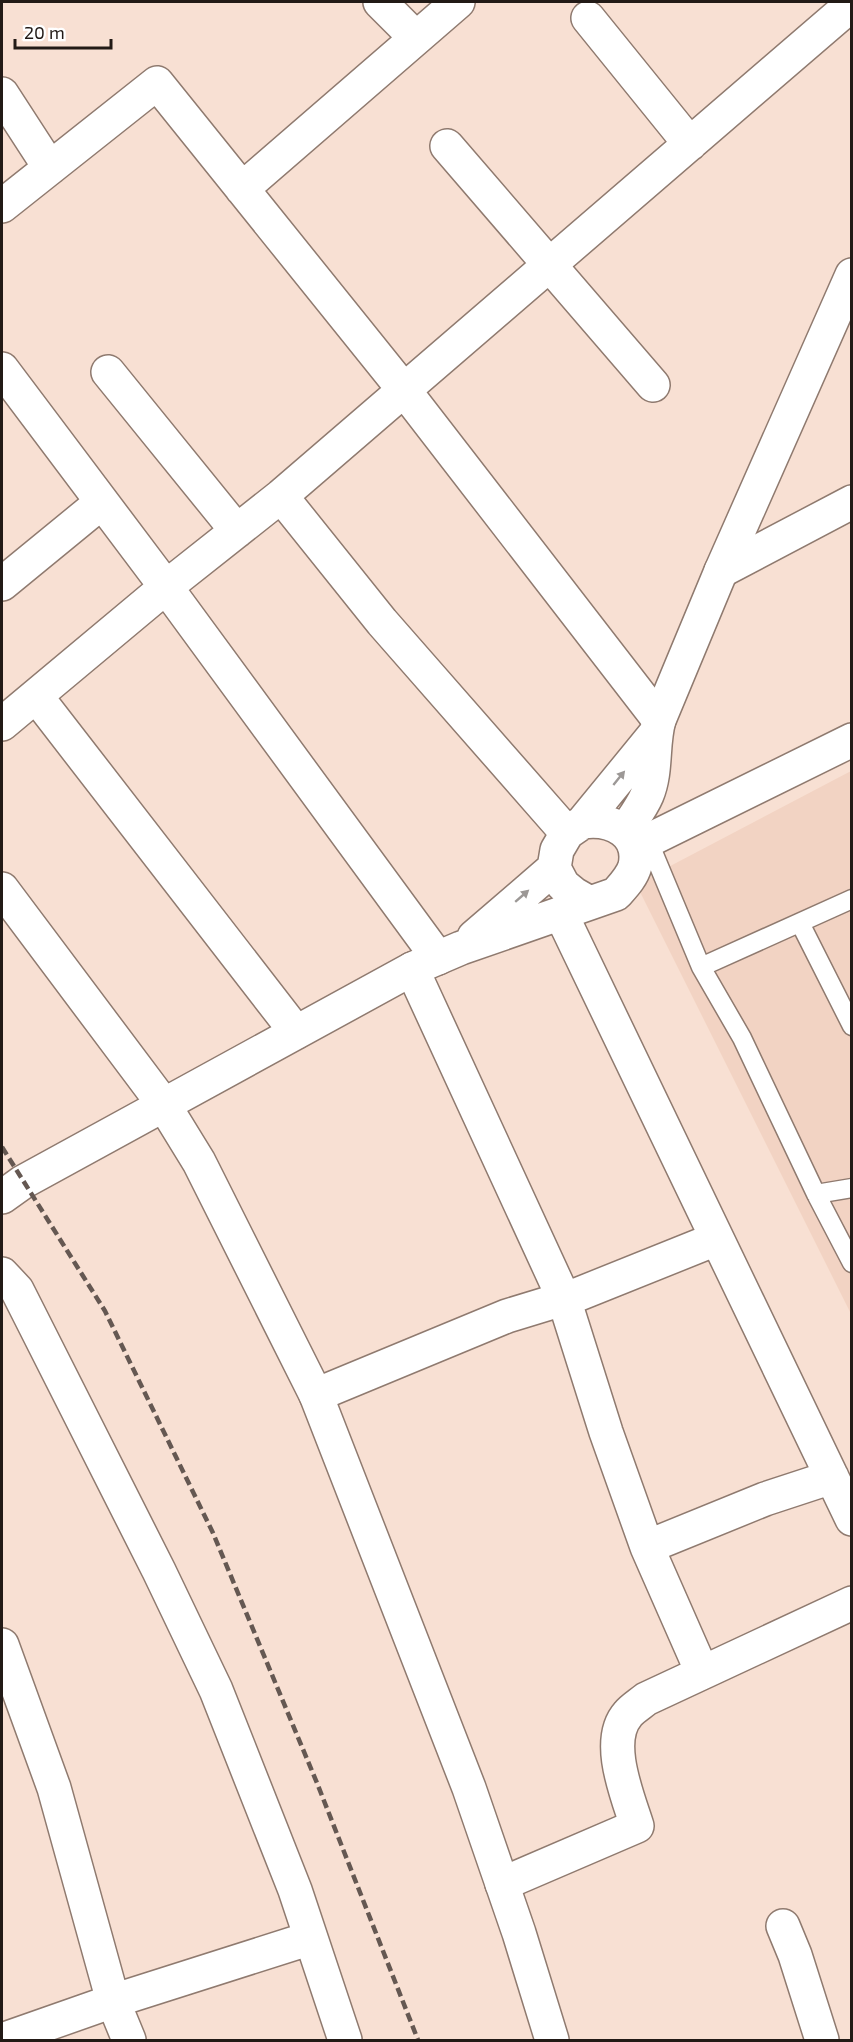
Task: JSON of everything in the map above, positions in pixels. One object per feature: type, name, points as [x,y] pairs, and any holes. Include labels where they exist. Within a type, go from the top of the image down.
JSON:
[{"type":"street","points":[[380,2],[416,38]]},
{"type":"street","points":[[242,189],[458,2]]},
{"type":"street","points":[[2,724],[166,587],[281,496],[852,4]]},
{"type":"street","points":[[588,18],[690,144]]},
{"type":"street","points":[[2,206],[157,83],[404,390],[657,727]]},
{"type":"street","points":[[2,94],[50,168]]},
{"type":"street","points":[[447,146],[653,385]]},
{"type":"street","points":[[2,1197],[23,1182],[296,1032],[437,958],[616,894],[635,867],[636,839],[652,775],[657,727],[721,571],[852,275]]},
{"type":"street","points":[[2,369],[166,587],[437,958],[564,1299],[606,1432],[646,1547],[702,1672]]},
{"type":"street","points":[[108,372],[237,531]]},
{"type":"street","points":[[281,496],[382,622],[575,828]]},
{"type":"street","points":[[2,584],[102,502]]},
{"type":"street","points":[[721,571],[852,502]]},
{"type":"street","points":[[36,696],[296,1032]]},
{"type":"street","points":[[657,727],[557,850],[554,868],[563,885],[574,894],[575,908],[681,1161],[716,1239],[852,1519]]},
{"type":"street","points":[[636,839],[852,740]]},
{"type":"street","points":[[575,828],[597,820],[608,822],[636,839]]},
{"type":"street","points":[[437,958],[554,868]]},
{"type":"street","points":[[2,889],[164,1105],[199,1162],[316,1395],[469,1788],[552,2040]]},
{"type":"street","points":[[316,1395],[507,1316],[564,1299],[716,1239]]},
{"type":"street","points":[[2,1274],[17,1290],[159,1571],[216,1690],[295,1890],[345,2040]]},
{"type":"street","points":[[646,1547],[765,1499],[832,1477]]},
{"type":"street","points":[[502,1884],[638,1826],[619,1766],[618,1734],[627,1715],[646,1699],[852,1603]]},
{"type":"street","points":[[2,1645],[54,1788],[113,2001],[129,2040]]},
{"type":"street","points":[[783,1926],[795,1955],[811,2037]]},
{"type":"street","points":[[2,2040],[113,2001],[311,1938]]},
{"type":"lane","points":[[636,839],[700,967],[742,1038],[816,1194],[852,1263]]},
{"type":"lane","points":[[700,967],[852,899]]},
{"type":"lane","points":[[800,922],[852,1026]]},
{"type":"lane","points":[[816,1194],[852,1188]]},
{"type":"shaded area","points":[[851,771],[851,1314],[636,884]]},
{"type":"railway","points":[[2,1147],[105,1311],[213,1533],[317,1783],[418,2040]]}]
